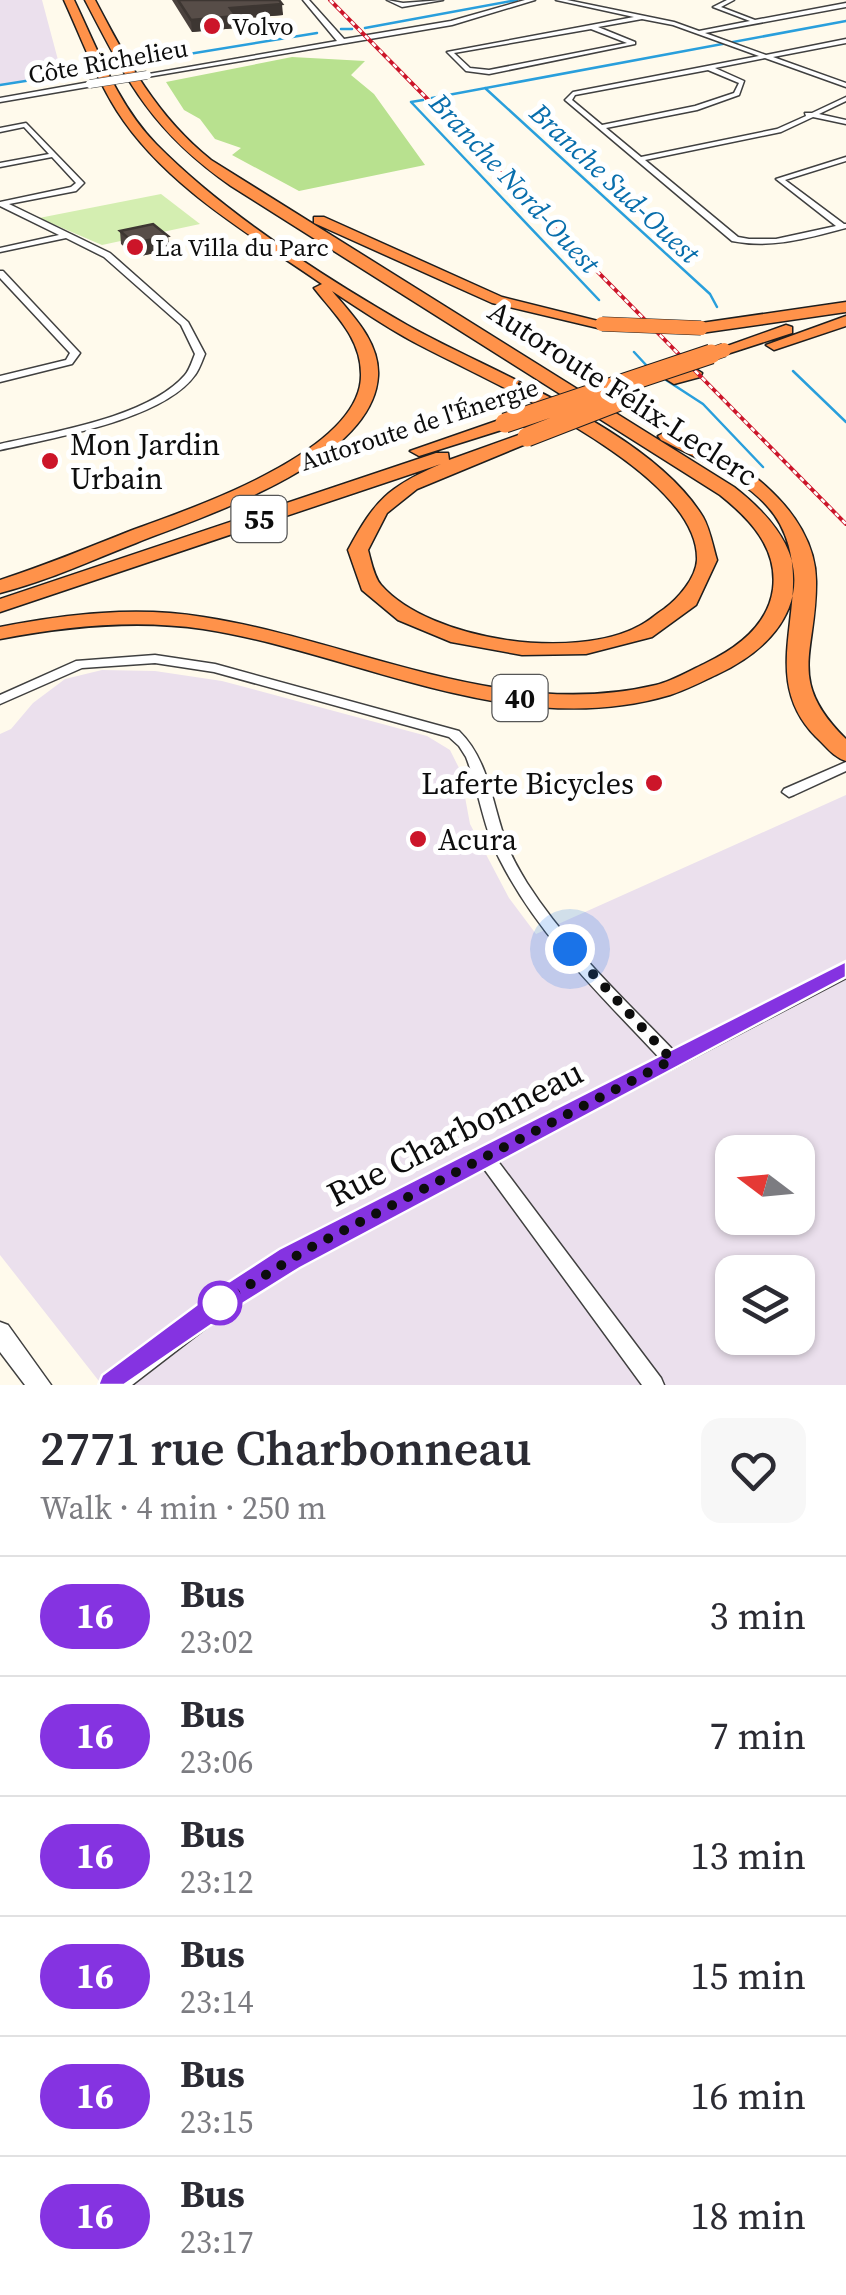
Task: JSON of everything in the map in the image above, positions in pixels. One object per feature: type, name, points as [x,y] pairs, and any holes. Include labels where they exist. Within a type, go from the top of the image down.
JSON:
[{"type":"highway","points":[[4,586],[262,485],[314,454],[354,415],[370,376],[370,350],[363,334],[334,299],[187,180],[139,132],[117,100],[69,0]]},
{"type":"highway","name":"Autoroute Félix-Leclerc","points":[[0,632],[103,619],[198,622],[264,635],[472,691],[560,700],[620,696],[677,683],[724,664],[759,636],[778,610],[784,577],[778,549],[752,512],[702,473],[196,156],[145,105],[90,0]]},
{"type":"highway","points":[[196,156],[324,222],[480,293],[535,312],[602,324],[701,328],[846,308]]},
{"type":"highway","points":[[264,239],[414,335],[558,408],[663,482],[694,519],[706,551],[700,586],[679,612],[644,632],[611,643],[529,651],[452,638],[411,620],[380,597],[367,579],[360,553],[363,534],[378,512],[431,476],[517,431]]},
{"type":"highway","points":[[394,281],[726,468],[782,511],[802,540],[811,571],[810,603],[796,665],[798,691],[814,723],[846,754]]},
{"type":"highway","name":"Autoroute de l'Énergie","points":[[4,586],[517,431],[846,308]]},
{"type":"highway","name":"Autoroute de l'Énergie","points":[[0,606],[674,380],[731,354],[846,321]]},
{"type":"street","points":[[306,0],[342,42]]},
{"type":"street","points":[[390,0],[402,5],[440,0]]},
{"type":"street","name":"Côte Richelieu","points":[[0,100],[405,32],[481,16],[532,0]]},
{"type":"street","points":[[559,0],[648,17],[846,85]]},
{"type":"street","points":[[581,3],[600,0]]},
{"type":"street","points":[[731,0],[716,2],[716,7],[756,22]]},
{"type":"street","points":[[698,32],[846,5]]},
{"type":"street","points":[[592,27],[633,44],[489,72],[468,70],[450,52],[648,17]]},
{"type":"street","name":"Côte Richelieu","points":[[342,42],[405,32]]},
{"type":"street","points":[[332,33],[366,37]]},
{"type":"street","points":[[844,42],[573,94],[568,100],[735,239],[752,244],[844,226]]},
{"type":"street","points":[[601,127],[697,108],[737,94],[742,82],[707,68]]},
{"type":"street","points":[[641,159],[779,131],[807,114],[846,99]]},
{"type":"street","points":[[807,114],[846,122]]},
{"type":"street","points":[[0,130],[26,125],[80,183],[73,189],[1,204]]},
{"type":"street","points":[[0,165],[53,155]]},
{"type":"street","points":[[844,226],[828,220],[780,180],[846,159]]},
{"type":"street","points":[[0,447],[144,406],[183,384],[197,366],[198,346],[185,324],[106,255],[1,204]]},
{"type":"street","points":[[0,250],[64,236]]},
{"type":"street","points":[[0,273],[76,353],[69,362],[0,379]]},
{"type":"street","points":[[0,296],[20,292]]},
{"type":"street","points":[[0,700],[80,664],[115,658],[155,659],[215,668],[454,734],[474,756],[492,829],[522,887],[570,949],[672,1060]]},
{"type":"street","points":[[789,792],[846,766]]},
{"type":"street","name":"Rue Charbonneau","points":[[113,1385],[263,1275],[846,970]]},
{"type":"street","points":[[484,1157],[654,1385]]},
{"type":"street","points":[[0,1333],[39,1385]]},
{"type":"shaded area","points":[[0,0],[42,0],[62,75],[0,85]]},
{"type":"shaded area","points":[[102,670],[155,671],[222,681],[427,736],[450,750],[460,770],[470,824],[509,898],[536,934],[846,795],[846,1385],[102,1385],[0,1255],[0,734],[11,729],[33,703],[65,679]]},
{"type":"green space","points":[[292,57],[365,61],[351,75],[374,94],[425,165],[299,191],[232,155],[241,148],[215,139],[200,119],[184,110],[166,82]]},
{"type":"green space","points":[[161,194],[200,224],[102,245],[39,218]]},
{"type":"building","points":[[178,0],[279,0],[282,4],[230,8],[236,16],[191,20]]},
{"type":"building","points":[[153,224],[168,236],[134,243],[120,231]]},
{"type":"waterway","points":[[365,28],[517,0]]},
{"type":"waterway","points":[[485,88],[846,21]]},
{"type":"waterway","points":[[341,29],[352,29]]},
{"type":"waterway","points":[[146,61],[317,33]]},
{"type":"waterway","points":[[0,85],[76,73]]},
{"type":"waterway","name":"Branche Nord-Ouest","points":[[432,98],[485,88]]},
{"type":"waterway","name":"Branche Sud-Ouest","points":[[485,88],[710,294],[717,307]]},
{"type":"waterway","name":"Branche Nord-Ouest","points":[[423,100],[411,102],[599,300]]},
{"type":"waterway","name":"Branche Nord-Ouest","points":[[634,352],[647,366]]},
{"type":"waterway","name":"Branche Sud-Ouest","points":[[793,371],[846,422]]},
{"type":"waterway","name":"Branche Nord-Ouest","points":[[663,378],[703,404],[763,467]]},
{"type":"railway","points":[[330,0],[846,524]]},
{"type":"bus line","name":"16","points":[[113,1385],[229,1297],[290,1258],[846,970]]},
{"type":"place","name":"Volvo","points":[[212,26]]},
{"type":"place","name":"La Villa du Parc","points":[[135,247]]},
{"type":"place","name":"Mon Jardin Urbain","points":[[50,461]]},
{"type":"place","name":"Laferte Bicycles","points":[[654,783]]},
{"type":"place","name":"Acura","points":[[418,839]]},
{"type":"route","points":[[220,1303],[306,1250],[672,1060],[570,949]]}]
